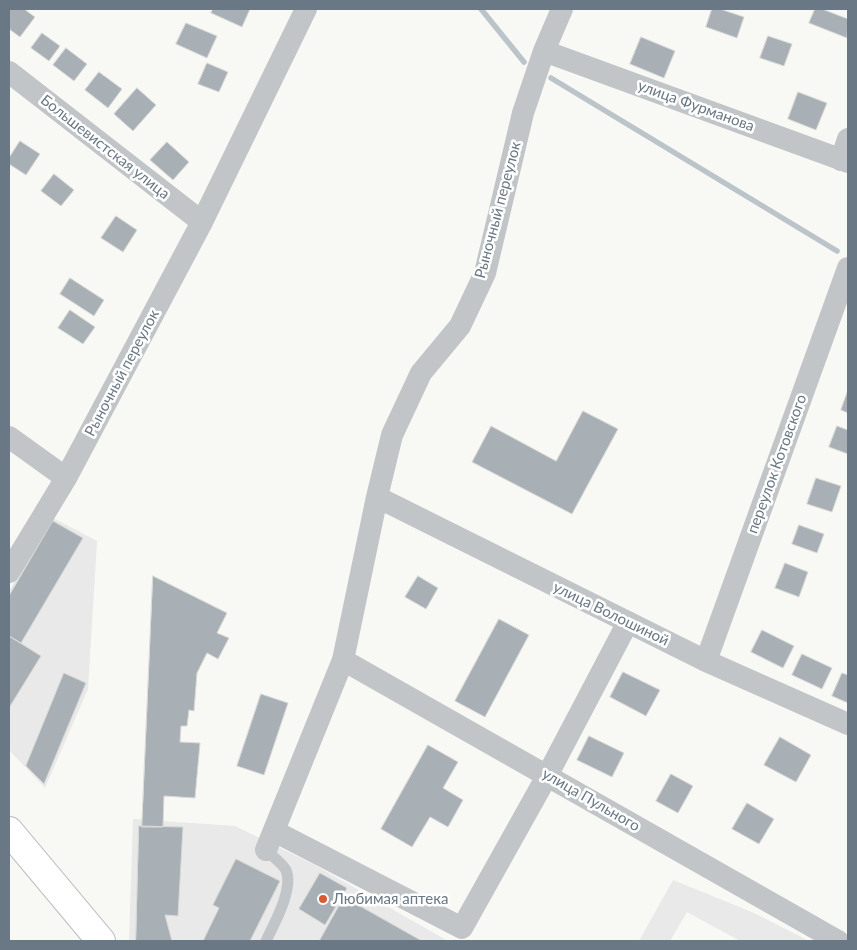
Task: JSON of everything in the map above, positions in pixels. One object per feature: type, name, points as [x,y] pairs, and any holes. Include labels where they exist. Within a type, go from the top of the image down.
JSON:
[{"type":"main road","points":[[9,831],[101,941]]},
{"type":"street","name":"Рыночный переулок","points":[[9,572],[66,478],[202,222],[306,9]]},
{"type":"street","name":"Рыночный переулок","points":[[270,840],[343,660],[392,435],[421,373],[460,326],[485,272],[523,113],[544,51],[562,9]]},
{"type":"street","name":"улица Фурманова","points":[[544,51],[845,161]]},
{"type":"street","name":"Большевистская улица","points":[[9,72],[202,222]]},
{"type":"street","points":[[845,161],[848,139]]},
{"type":"street","name":"переулок Котовского","points":[[706,661],[848,268]]},
{"type":"street","points":[[9,437],[66,478]]},
{"type":"street","name":"улица Волошиной","points":[[377,497],[706,661],[848,724]]},
{"type":"street","points":[[270,840],[462,928],[547,776],[628,622]]},
{"type":"street","name":"улица Пульного","points":[[343,660],[838,941]]},
{"type":"lane","points":[[266,941],[279,914],[288,886],[286,870],[270,840]]},
{"type":"shaded area","points":[[53,518],[97,541],[88,689],[45,788],[9,750],[9,591]]},
{"type":"shaded area","points":[[133,819],[235,826],[313,864],[448,941],[129,941]]},
{"type":"shaded area","points":[[673,880],[754,913],[809,941],[740,941],[687,912],[670,941],[639,941]]},
{"type":"building","points":[[9,9],[24,9],[35,17],[20,37],[9,29]]},
{"type":"building","points":[[213,9],[250,9],[242,27],[211,13]]},
{"type":"building","points":[[712,9],[720,9],[744,17],[737,38],[706,27]]},
{"type":"building","points":[[815,9],[822,9],[848,19],[847,38],[809,23]]},
{"type":"building","points":[[186,23],[217,36],[207,58],[176,44]]},
{"type":"building","points":[[42,33],[60,46],[49,61],[31,48]]},
{"type":"building","points":[[768,36],[792,44],[784,66],[760,58]]},
{"type":"building","points":[[641,37],[675,51],[664,78],[630,64]]},
{"type":"building","points":[[66,48],[87,64],[74,81],[53,65]]},
{"type":"building","points":[[207,63],[228,72],[219,92],[198,84]]},
{"type":"building","points":[[99,72],[122,89],[108,108],[85,90]]},
{"type":"building","points":[[137,88],[156,105],[133,131],[114,114]]},
{"type":"building","points":[[798,92],[827,103],[816,130],[788,119]]},
{"type":"building","points":[[20,141],[40,154],[26,175],[9,164],[9,158]]},
{"type":"building","points":[[167,142],[189,162],[173,180],[150,160]]},
{"type":"building","points":[[54,174],[74,190],[61,206],[41,191]]},
{"type":"building","points":[[116,216],[137,230],[123,252],[101,238]]},
{"type":"building","points":[[70,278],[104,300],[94,316],[60,294]]},
{"type":"building","points":[[70,310],[95,327],[83,344],[58,328]]},
{"type":"building","points":[[848,390],[848,413],[841,410]]},
{"type":"building","points":[[583,411],[618,429],[572,514],[472,462],[491,426],[556,461]]},
{"type":"building","points":[[837,426],[848,430],[848,454],[829,447]]},
{"type":"building","points":[[816,478],[841,486],[832,512],[807,504]]},
{"type":"building","points":[[53,521],[83,538],[21,643],[9,636],[9,596]]},
{"type":"building","points":[[799,525],[824,534],[817,553],[792,544]]},
{"type":"building","points":[[785,563],[808,572],[799,597],[775,588]]},
{"type":"building","points":[[153,576],[227,613],[217,633],[229,638],[218,659],[207,653],[197,673],[194,711],[189,710],[187,726],[181,726],[180,742],[200,743],[195,798],[164,796],[163,827],[142,827]]},
{"type":"building","points":[[418,576],[438,588],[426,609],[405,597]]},
{"type":"building","points":[[499,619],[529,635],[485,717],[455,701]]},
{"type":"building","points":[[762,630],[794,646],[783,668],[751,652]]},
{"type":"building","points":[[9,636],[41,656],[9,708]]},
{"type":"building","points":[[802,654],[832,668],[822,689],[792,675]]},
{"type":"building","points":[[623,672],[660,690],[646,716],[610,697]]},
{"type":"building","points":[[64,673],[86,683],[44,784],[26,766]]},
{"type":"building","points":[[842,673],[848,675],[848,703],[832,696]]},
{"type":"building","points":[[261,694],[288,703],[264,775],[237,766]]},
{"type":"building","points":[[589,736],[624,753],[612,777],[577,760]]},
{"type":"building","points":[[780,737],[811,755],[796,782],[764,765]]},
{"type":"building","points":[[428,745],[458,762],[443,788],[463,800],[448,827],[430,817],[412,847],[381,829]]},
{"type":"building","points":[[671,774],[693,786],[678,813],[656,801]]},
{"type":"building","points":[[747,803],[774,819],[759,844],[732,829]]},
{"type":"building","points":[[139,826],[183,827],[178,916],[165,915],[172,941],[136,941]]},
{"type":"building","points":[[236,859],[280,881],[250,941],[203,941],[219,908],[213,905]]},
{"type":"building","name":"Любимая аптека","points":[[320,873],[347,888],[325,925],[299,909]]},
{"type":"building","points":[[344,897],[422,941],[320,940]]},
{"type":"waterway","points":[[481,9],[524,62]]},
{"type":"waterway","points":[[551,78],[837,251]]},
{"type":"place","name":"Любимая аптека","points":[[323,899]]}]
